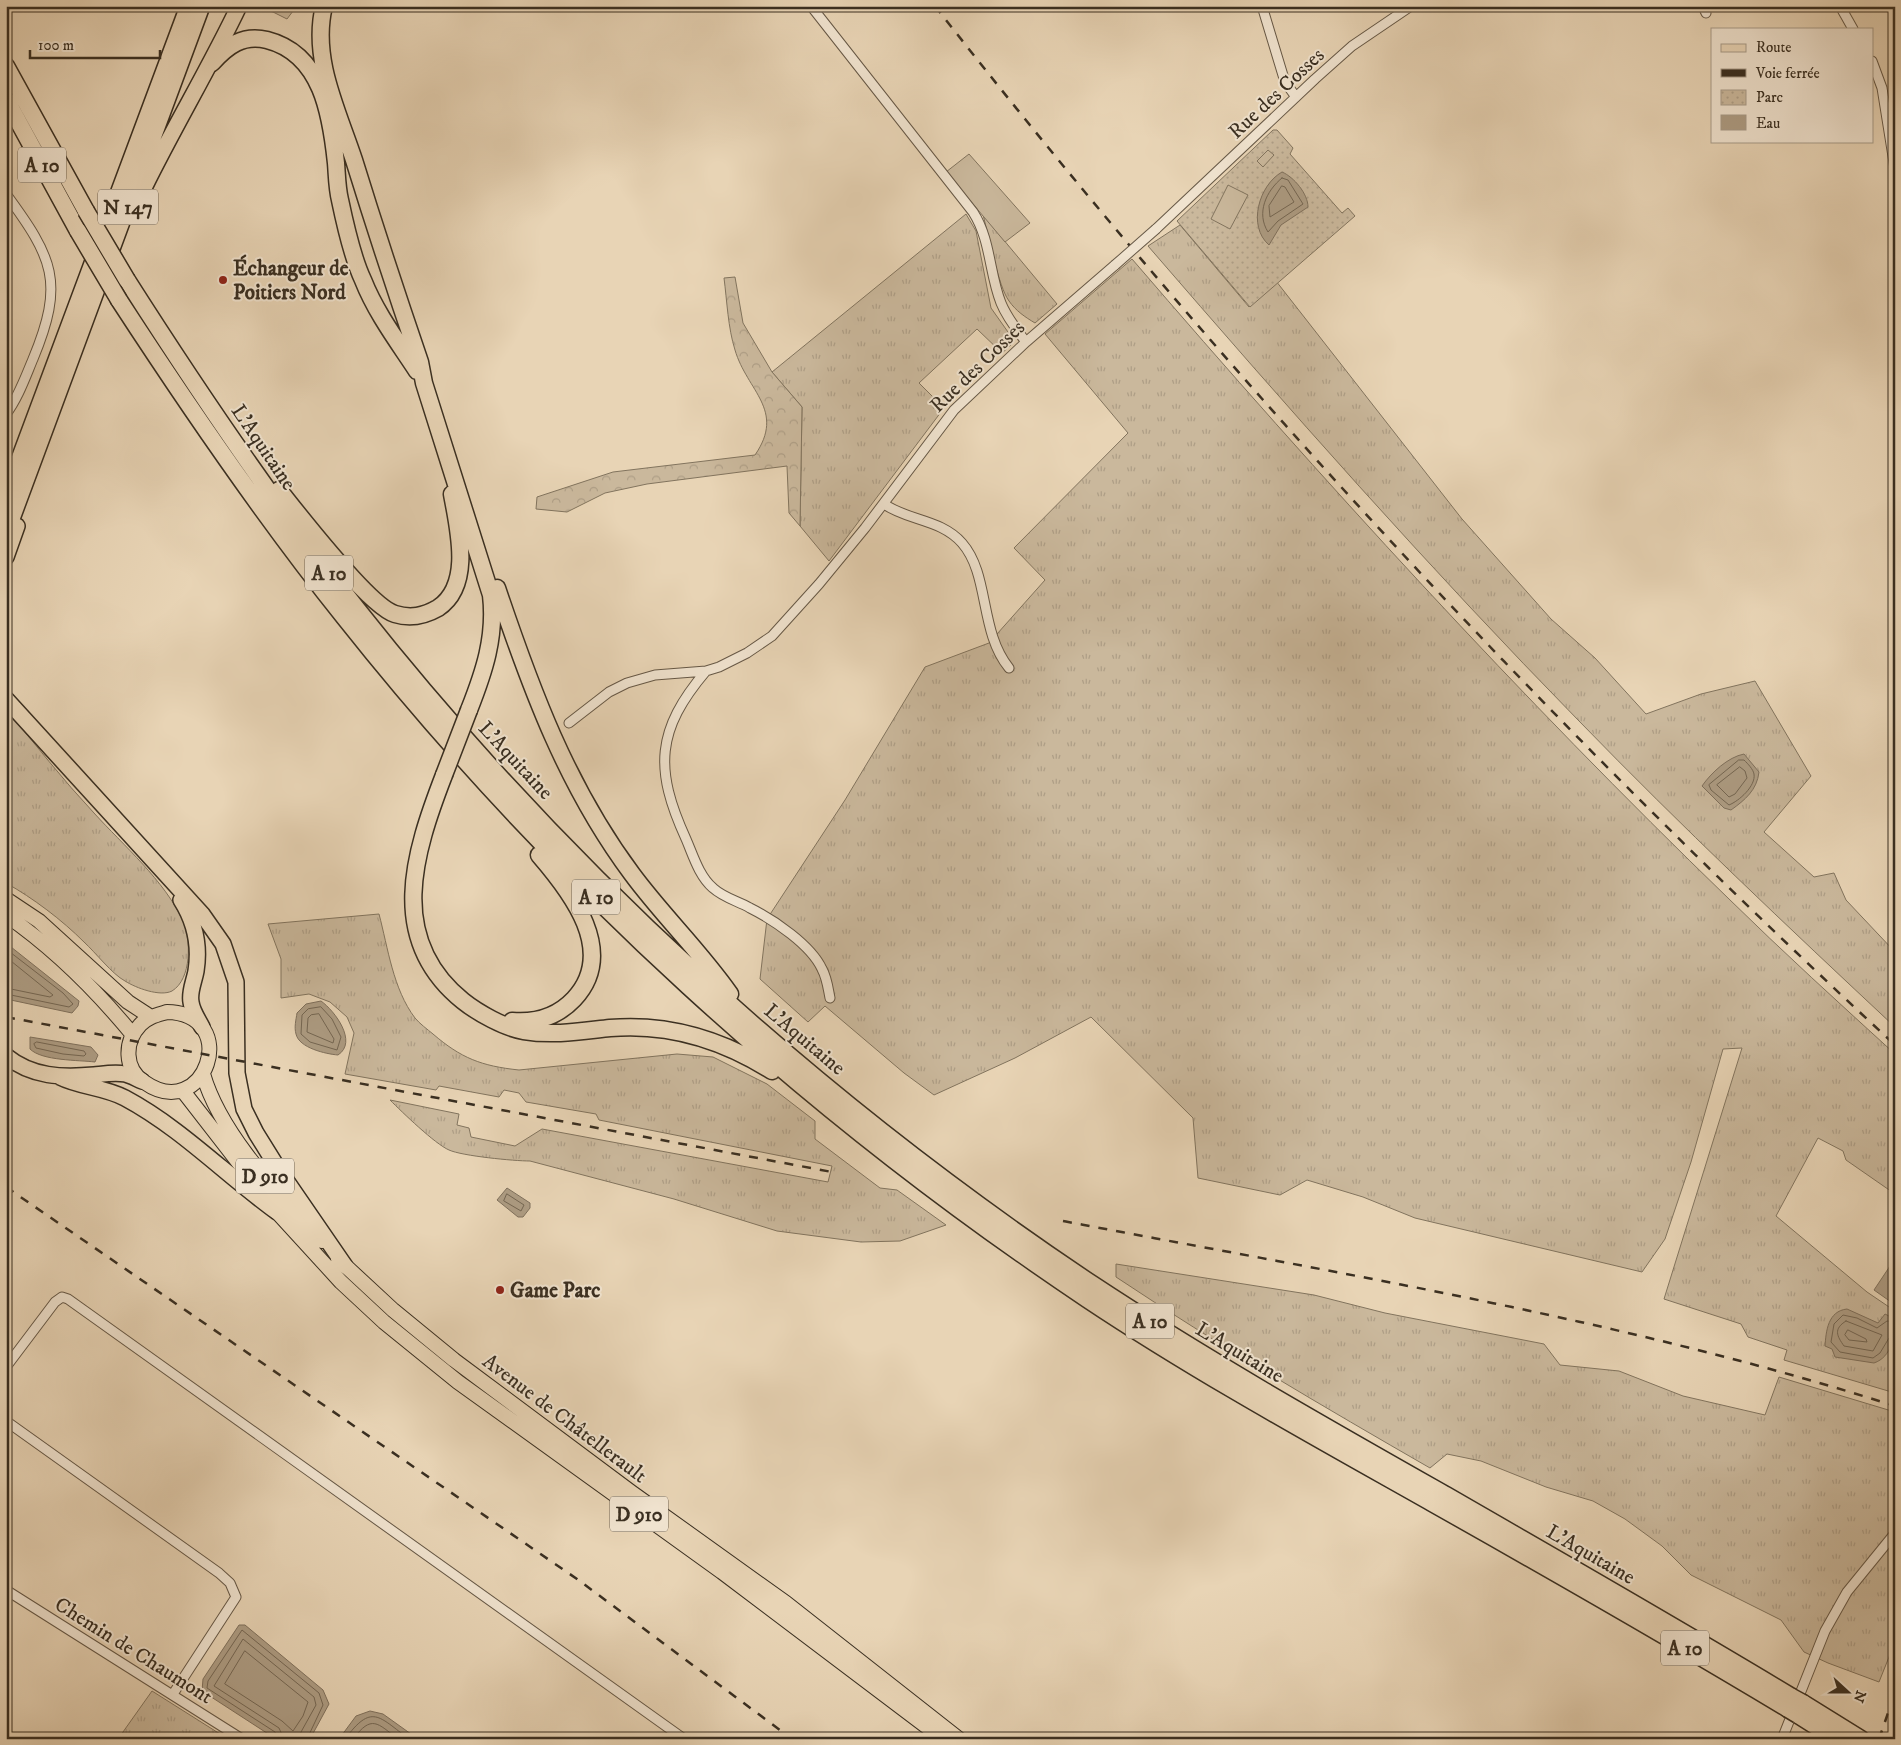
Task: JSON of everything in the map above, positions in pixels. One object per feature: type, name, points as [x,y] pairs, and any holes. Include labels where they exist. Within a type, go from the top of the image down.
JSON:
[{"type":"highway","name":"N 147","points":[[6,494],[188,6]]},
{"type":"highway","name":"N 147","points":[[6,535],[202,6]]},
{"type":"highway","points":[[6,557],[54,425],[66,376],[86,336],[140,195],[192,96],[212,63],[239,6]]},
{"type":"highway","points":[[324,6],[320,41],[324,83],[336,161],[339,199],[362,280],[388,328],[424,383]]},
{"type":"highway","points":[[212,63],[233,43],[253,38],[264,39],[294,52],[324,83],[420,362],[424,383],[488,581],[493,620],[490,649],[469,710],[428,816],[416,858],[412,904],[415,925],[431,965],[444,984],[470,1006],[521,1031],[538,1033],[634,1027],[686,1033],[738,1051],[821,1101]]},
{"type":"highway","name":"A 10","points":[[6,66],[60,164],[129,276]]},
{"type":"highway","name":"L'Aquitaine","points":[[6,99],[78,231],[119,300],[247,490],[313,578],[390,674],[477,772],[592,893],[690,988],[821,1101],[972,1219],[1146,1337],[1239,1394],[1581,1587],[1795,1706],[1857,1736]]},
{"type":"highway","points":[[129,276],[275,485],[351,576],[383,608],[393,614],[411,617],[429,613],[446,603],[459,576],[460,552],[444,445]]},
{"type":"highway","name":"L'Aquitaine","points":[[129,276],[174,354],[281,510],[400,662],[455,726],[562,842],[672,950],[745,1016],[852,1107],[928,1167],[1037,1246],[1126,1306],[1331,1431],[1605,1586],[1795,1706],[1836,1739]]},
{"type":"highway","points":[[6,478],[36,414]]},
{"type":"highway","points":[[466,512],[495,579],[536,699],[580,794],[632,874],[683,936],[709,964],[745,1016]]},
{"type":"highway","points":[[390,674],[463,765],[555,873],[576,903],[588,928],[592,944],[590,968],[583,987],[570,1004],[554,1015],[534,1021],[497,1020]]},
{"type":"highway","points":[[6,699],[168,880],[214,928],[229,957],[238,995],[238,1086],[250,1122],[292,1191],[346,1266]]},
{"type":"highway","points":[[168,880],[187,909],[195,931],[198,958],[191,1002],[202,1027]]},
{"type":"highway","points":[[6,1056],[27,1069],[60,1077],[72,1083],[106,1089],[143,1108],[211,1159],[249,1192],[278,1212]]},
{"type":"highway","points":[[60,1077],[116,1073],[126,1074],[142,1082]]},
{"type":"main road","points":[[6,899],[39,922],[128,1002],[151,1016]]},
{"type":"main road","points":[[6,915],[48,947],[79,975],[133,1035]]},
{"type":"main road","points":[[167,1012],[177,1012],[196,1020],[202,1027],[208,1038],[210,1051],[208,1063],[203,1074],[194,1084],[183,1091],[163,1091],[142,1082],[132,1070],[128,1058],[133,1035],[140,1025],[151,1016],[167,1012]]},
{"type":"main road","name":"Avenue de Châtellerault","points":[[203,1074],[212,1100],[242,1148],[291,1207],[346,1266],[417,1331],[461,1366],[631,1492],[786,1603],[959,1739]]},
{"type":"main road","name":"Avenue de Châtellerault","points":[[183,1091],[192,1100],[239,1165],[278,1212],[360,1300],[432,1362],[722,1572],[943,1739]]},
{"type":"street","points":[[811,6],[973,212],[988,246],[1001,303],[1009,319],[1026,342]]},
{"type":"street","points":[[1262,6],[1284,82],[1296,97]]},
{"type":"street","name":"Rue des Cosses","points":[[569,723],[609,692],[640,678],[706,671],[742,656],[777,631],[819,584],[884,504],[954,410],[1026,342],[1156,229],[1352,46],[1411,6]]},
{"type":"street","points":[[1840,6],[1852,28]]},
{"type":"street","points":[[1874,66],[1882,88],[1895,169]]},
{"type":"street","points":[[6,194],[41,245],[49,267],[52,292],[46,326],[16,399],[6,414]]},
{"type":"street","points":[[884,504],[900,513],[925,519],[946,530],[962,543],[972,558],[994,644],[1009,668]]},
{"type":"street","points":[[706,671],[680,704],[669,733],[665,770],[667,788],[675,814],[693,856],[710,885],[721,894],[771,920],[811,953],[823,970],[830,998]]},
{"type":"street","points":[[6,1367],[41,1318],[58,1298],[65,1297],[110,1327],[684,1739]]},
{"type":"street","points":[[6,1421],[197,1557],[230,1583],[236,1597],[172,1694]]},
{"type":"street","points":[[1782,1739],[1824,1631],[1847,1592],[1895,1533]]},
{"type":"street","name":"Chemin de Chaumont","points":[[6,1590],[242,1739]]},
{"type":"green space","points":[[260,6],[304,6],[293,11],[287,19],[259,8]]},
{"type":"green space","points":[[1273,130],[1277,130],[1293,148],[1290,154],[1342,213],[1348,208],[1355,216],[1250,307],[1177,221]]},
{"type":"green space","points":[[1268,150],[1274,155],[1263,167],[1257,161]]},
{"type":"green space","points":[[969,154],[1030,223],[1005,242],[946,172]]},
{"type":"green space","points":[[1228,185],[1248,195],[1230,229],[1211,219]]},
{"type":"green space","points":[[966,214],[976,231],[991,308],[1008,332],[1011,345],[1002,353],[977,329],[919,383],[944,408],[829,561],[800,526],[802,407],[772,372]]},
{"type":"green space","points":[[983,215],[1057,304],[1035,323],[1015,308],[1005,294]]},
{"type":"green space","points":[[1180,225],[1249,307],[1276,281],[1462,519],[1551,619],[1595,658],[1646,714],[1701,694],[1755,681],[1811,776],[1764,832],[1814,877],[1834,873],[1846,900],[1895,952],[1895,1027],[1735,876],[1579,721],[1468,605],[1306,427],[1148,246]]},
{"type":"green space","points":[[1132,259],[1276,424],[1498,666],[1729,899],[1895,1054],[1895,1194],[1846,1160],[1843,1151],[1818,1138],[1776,1216],[1867,1292],[1895,1311],[1895,1393],[1784,1360],[1787,1350],[1748,1337],[1741,1324],[1664,1299],[1742,1048],[1723,1049],[1691,1162],[1665,1239],[1642,1272],[1415,1218],[1363,1197],[1307,1180],[1280,1195],[1198,1178],[1193,1118],[1091,1017],[1015,1058],[934,1095],[904,1073],[825,1006],[808,1022],[760,979],[767,919],[845,800],[925,667],[989,643],[1045,580],[1014,548],[1128,433],[1045,334]]},
{"type":"green space","points":[[735,277],[743,323],[772,372],[802,407],[800,526],[789,513],[787,466],[647,484],[605,493],[567,512],[536,509],[537,497],[613,472],[755,455],[764,439],[767,425],[761,401],[735,350],[729,324],[724,278]]},
{"type":"green space","points":[[6,709],[71,788],[143,864],[175,906],[186,929],[188,958],[183,978],[172,991],[161,993],[148,991],[120,978],[57,918],[37,902],[6,883]]},
{"type":"green space","points":[[379,914],[396,981],[408,1007],[421,1024],[462,1055],[493,1066],[519,1070],[677,1054],[713,1057],[767,1084],[815,1121],[815,1139],[880,1188],[897,1190],[946,1225],[900,1241],[861,1242],[777,1231],[674,1199],[530,1161],[476,1156],[443,1147],[410,1120],[390,1100],[459,1114],[457,1125],[469,1128],[471,1137],[515,1146],[542,1129],[828,1182],[832,1166],[599,1120],[596,1114],[526,1102],[519,1093],[504,1090],[499,1097],[439,1086],[436,1090],[345,1074],[354,1033],[347,1017],[330,1002],[309,994],[281,998],[281,959],[268,924]]},
{"type":"green space","points":[[1116,1264],[1314,1295],[1385,1313],[1544,1344],[1560,1365],[1619,1371],[1683,1396],[1765,1415],[1779,1377],[1895,1412],[1895,1642],[1879,1682],[1804,1652],[1781,1620],[1691,1575],[1662,1546],[1625,1519],[1593,1501],[1546,1487],[1481,1461],[1447,1454],[1430,1468],[1272,1375],[1154,1302],[1116,1277]]},
{"type":"green space","points":[[152,1691],[228,1739],[118,1739]]},
{"type":"water","points":[[1282,172],[1300,186],[1306,197],[1308,207],[1281,225],[1269,245],[1262,237],[1257,217],[1262,196],[1267,186]]},
{"type":"water","points":[[1744,754],[1759,772],[1756,784],[1750,794],[1731,810],[1724,808],[1702,786],[1720,766],[1732,758]]},
{"type":"water","points":[[6,943],[79,1001],[78,1006],[72,1013],[6,999]]},
{"type":"water","points":[[321,1001],[338,1019],[345,1035],[344,1049],[338,1055],[320,1052],[307,1047],[298,1039],[296,1034],[297,1013],[306,1004]]},
{"type":"water","points":[[30,1037],[91,1047],[98,1055],[95,1062],[43,1056],[30,1049]]},
{"type":"water","points":[[507,1188],[530,1203],[530,1208],[523,1217],[518,1217],[497,1200]]},
{"type":"water","points":[[1890,1266],[1895,1269],[1895,1297],[1891,1302],[1874,1290]]},
{"type":"water","points":[[1847,1309],[1878,1323],[1885,1314],[1895,1319],[1889,1351],[1880,1360],[1874,1363],[1835,1357],[1832,1349],[1825,1346],[1829,1323],[1836,1314]]},
{"type":"water","points":[[239,1625],[245,1625],[323,1690],[329,1704],[310,1739],[276,1739],[202,1691],[203,1679]]},
{"type":"water","points":[[370,1711],[383,1714],[418,1739],[339,1739],[356,1716]]},
{"type":"railway","points":[[935,6],[1159,280],[1275,414],[1394,545],[1516,674],[1640,800],[1766,924],[1895,1045]]},
{"type":"railway","points":[[6,1017],[832,1172]]},
{"type":"railway","points":[[6,1187],[577,1579],[792,1739]]},
{"type":"railway","points":[[1063,1221],[1377,1280],[1586,1323],[1793,1375],[1895,1406]]},
{"type":"railway","points":[[1879,1739],[1895,1693]]},
{"type":"place","name":"Échangeur de Poitiers Nord","points":[[223,280]]},
{"type":"place","name":"Game Parc","points":[[500,1290]]}]
